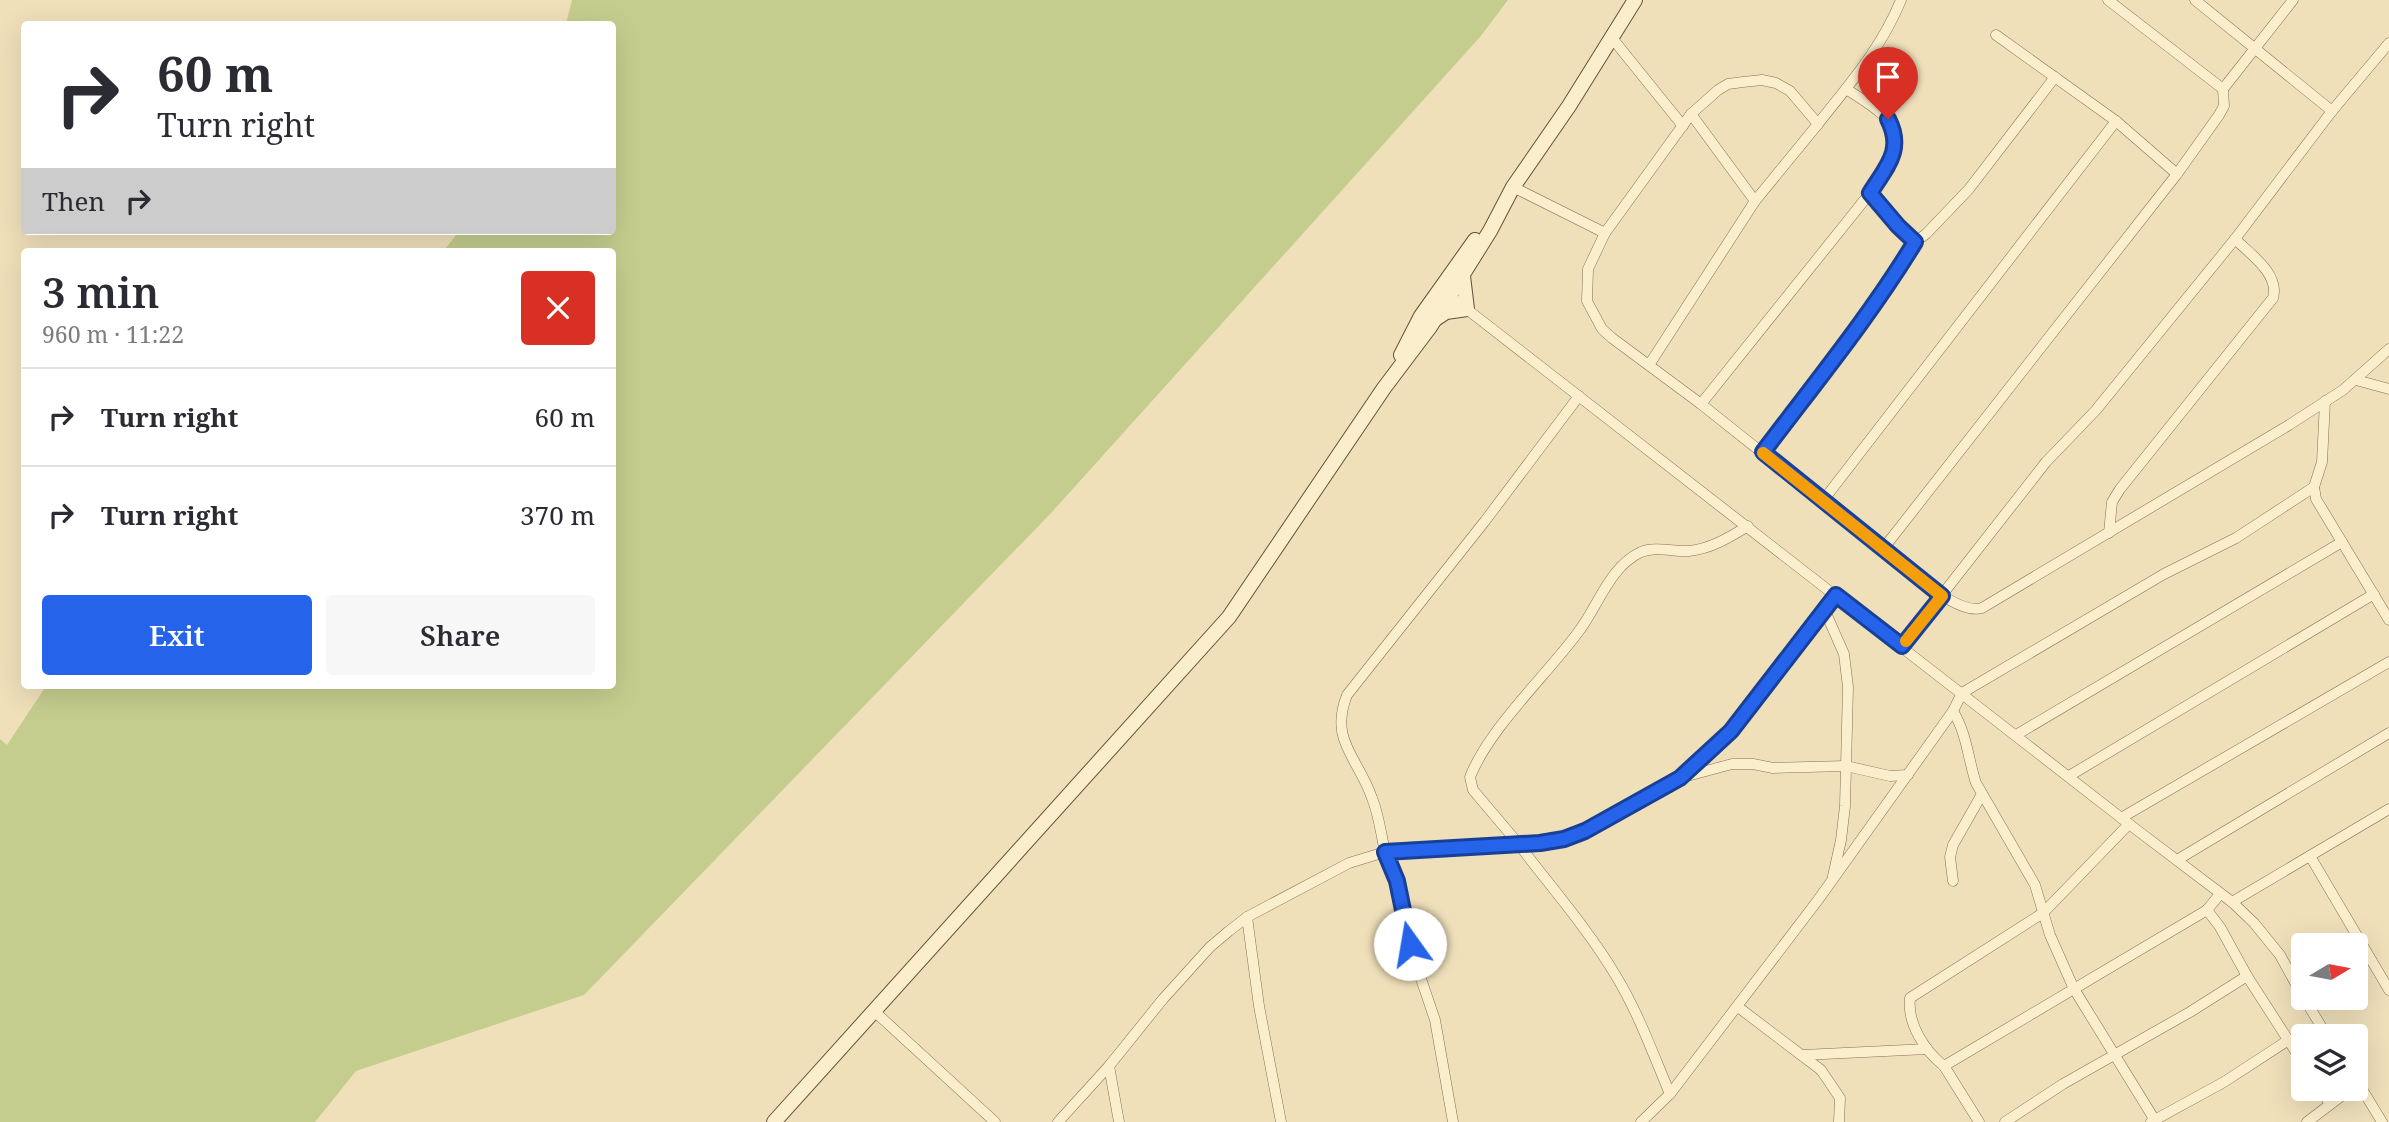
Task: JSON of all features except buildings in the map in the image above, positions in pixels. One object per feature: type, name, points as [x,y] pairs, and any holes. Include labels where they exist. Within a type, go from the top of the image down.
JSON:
[{"type":"street","points":[[1384,388],[1421,316],[1463,276],[1513,187],[1635,0]]},
{"type":"street","points":[[1649,365],[1755,201],[1846,89],[1886,34],[1901,0]]},
{"type":"street","points":[[2108,0],[2223,89]]},
{"type":"street","points":[[1883,549],[2177,174],[2224,106],[2223,89],[2293,0]]},
{"type":"street","points":[[2199,1],[2332,111]]},
{"type":"street","points":[[1996,35],[2116,121],[2177,174]]},
{"type":"street","points":[[1612,38],[1683,126]]},
{"type":"street","points":[[1902,646],[2046,462],[2096,410],[2235,239],[2332,111],[2389,43]]},
{"type":"street","points":[[1763,452],[1863,322],[1915,242],[1969,189],[2055,77]]},
{"type":"street","points":[[1818,124],[1790,91],[1776,83],[1762,80],[1728,85],[1701,103],[1605,233],[1588,269],[1587,301],[1602,330],[1763,452],[1942,596],[1969,609],[1982,608],[2325,401],[2356,380],[2389,349]]},
{"type":"street","points":[[1701,404],[1870,193],[1896,149],[1895,133],[1888,119],[1846,89]]},
{"type":"street","points":[[1691,114],[1755,201]]},
{"type":"street","points":[[1822,502],[2116,121]]},
{"type":"street","points":[[1513,187],[1605,233]]},
{"type":"street","points":[[1870,193],[1915,242]]},
{"type":"street","points":[[1436,319],[1445,292],[1498,212]]},
{"type":"street","points":[[2109,533],[2112,502],[2120,489],[2273,298],[2275,290],[2268,272],[2235,239]]},
{"type":"street","points":[[1463,276],[1467,309]]},
{"type":"street","points":[[1445,292],[2232,902],[2267,937],[2291,975]]},
{"type":"street","points":[[774,1122],[1229,617],[1384,388],[1436,319],[1446,312],[1467,309]]},
{"type":"street","points":[[2356,380],[2389,389]]},
{"type":"street","points":[[1453,1122],[1434,1020],[1410,944],[1397,881],[1385,852],[1372,797],[1345,745],[1340,728],[1341,711],[1347,695],[1485,522],[1579,396]]},
{"type":"street","points":[[2325,401],[2322,462],[2314,487],[2316,499],[2389,620]]},
{"type":"street","points":[[1640,1122],[1670,1094],[1738,1007],[1908,775],[1953,711],[1962,693],[2164,574],[2236,538],[2314,487]]},
{"type":"street","points":[[1670,1094],[1643,1027],[1617,977],[1470,783],[1473,770],[1494,736],[1581,629],[1607,584],[1628,560],[1652,550],[1700,549],[1729,538],[1748,526]]},
{"type":"street","points":[[2016,735],[2342,542]]},
{"type":"street","points":[[2068,776],[2374,594]]},
{"type":"street","points":[[1680,778],[1731,731],[1836,595]]},
{"type":"street","points":[[1825,611],[1844,654],[1848,687],[1841,840],[1832,880]]},
{"type":"street","points":[[1979,1122],[1944,1066],[1927,1049],[1910,1015],[1910,999],[2043,913],[2125,821],[2389,662]]},
{"type":"street","points":[[1953,711],[1964,731],[1970,765],[1982,794],[2035,885],[2050,935],[2074,989],[2154,1121],[2224,1082],[2287,1041]]},
{"type":"street","points":[[2177,860],[2389,733]]},
{"type":"street","points":[[1058,1122],[1210,947],[1247,917],[1349,863],[1385,852],[1517,842],[1540,843],[1575,835],[1680,778],[1732,764],[1773,768],[1846,766],[1890,776],[1908,775]]},
{"type":"street","points":[[1953,881],[1950,857],[1953,845],[1982,794]]},
{"type":"street","points":[[2232,902],[2389,809]]},
{"type":"street","points":[[2310,856],[2389,990]]},
{"type":"street","points":[[1944,1066],[2207,910],[2220,894]]},
{"type":"street","points":[[2207,910],[2220,927],[2291,1046]]},
{"type":"street","points":[[1247,917],[1259,1006],[1281,1122]]},
{"type":"street","points":[[2005,1122],[2063,1084],[2190,1012],[2247,976]]},
{"type":"street","points":[[1738,1007],[1821,1070],[1840,1098],[1839,1122]]},
{"type":"street","points":[[873,1010],[995,1122]]},
{"type":"street","points":[[1803,1055],[1927,1049]]},
{"type":"street","points":[[1109,1066],[1119,1122]]},
{"type":"street","points":[[2307,1122],[2334,1101]]},
{"type":"street","points":[[2367,1101],[2382,1122]]},
{"type":"green space","points":[[572,0],[1508,0],[1480,37],[1052,512],[584,995],[356,1071],[315,1122],[0,1122],[0,739],[7,745],[44,689],[616,689],[616,248],[446,248],[456,235],[616,235],[616,21],[567,21]]},
{"type":"slow traffic","points":[[1763,453],[1942,596],[1906,641]]},
{"type":"route","points":[[1410,944],[1397,881],[1385,852],[1517,842],[1540,843],[1564,839],[1585,831],[1680,778],[1731,731],[1836,595],[1902,646],[1942,596],[1763,452],[1863,322],[1915,242],[1870,193],[1896,149],[1895,133],[1888,119]]}]
